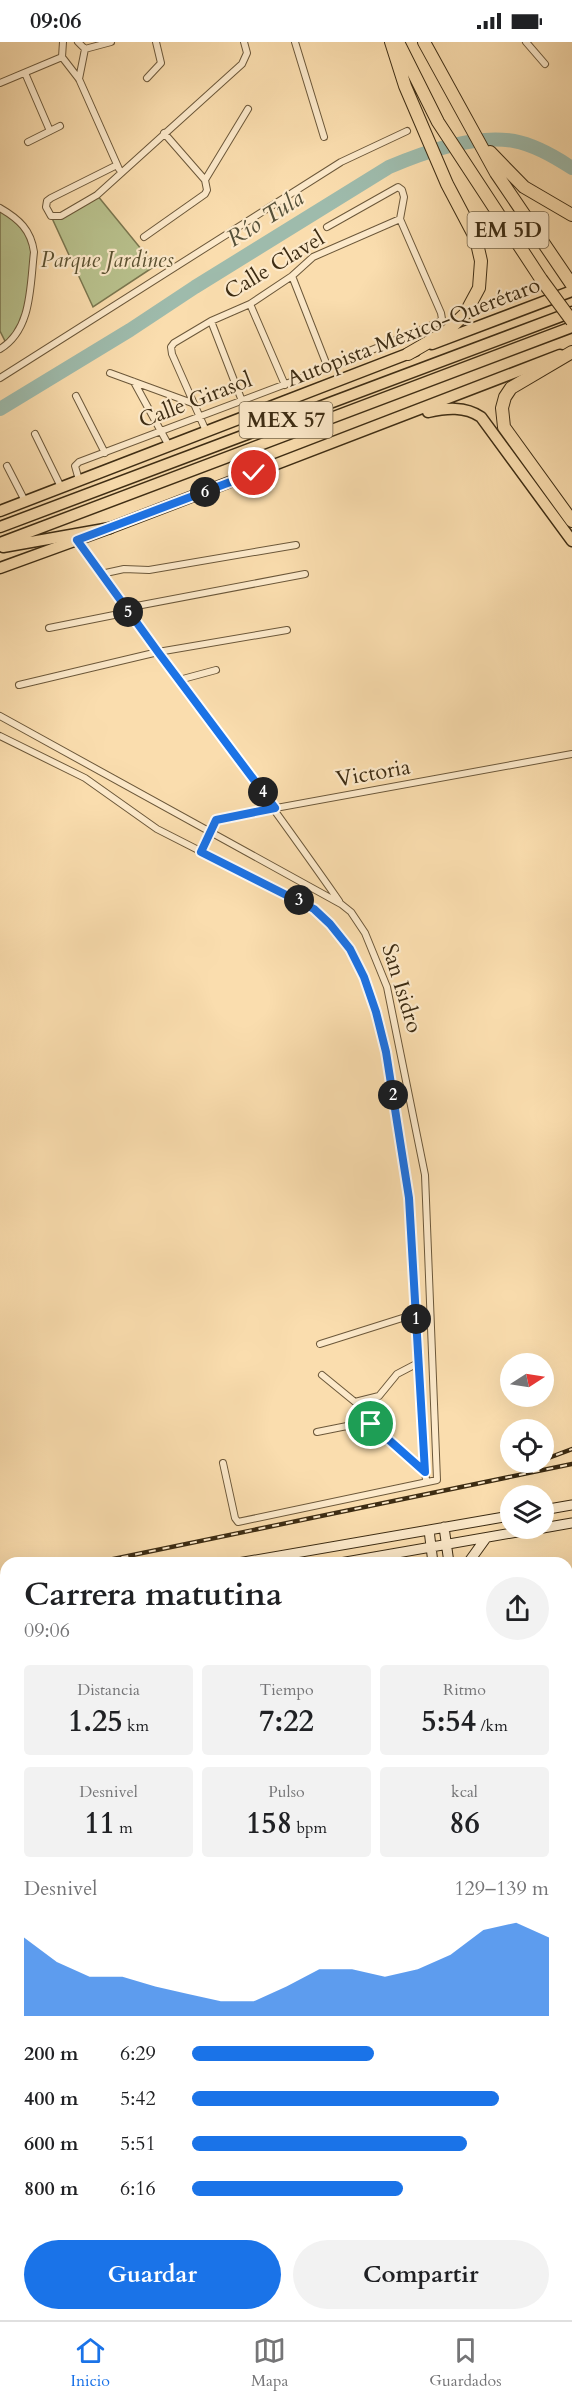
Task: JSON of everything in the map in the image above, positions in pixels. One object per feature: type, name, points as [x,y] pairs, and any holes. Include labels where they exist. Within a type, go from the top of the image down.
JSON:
[{"type":"highway","points":[[390,42],[400,72],[447,184],[478,246],[481,269],[479,288],[471,306],[453,327],[408,354]]},
{"type":"highway","name":"EM 5D","points":[[398,42],[438,122],[541,279],[572,321]]},
{"type":"highway","name":"EM 5D","points":[[426,42],[431,58],[496,172],[572,285]]},
{"type":"highway","points":[[475,135],[524,187],[572,215]]},
{"type":"highway","points":[[572,351],[511,388],[505,397],[502,414],[507,432],[572,521]]},
{"type":"main road","name":"Autopista México-Querétaro","points":[[0,511],[572,291]]},
{"type":"main road","name":"MEX 57","points":[[0,527],[572,312]]},
{"type":"main road","name":"MEX 57","points":[[0,543],[572,327]]},
{"type":"main road","points":[[0,568],[572,351]]},
{"type":"main road","points":[[398,418],[447,408],[468,410],[481,417],[572,541]]},
{"type":"main road","points":[[0,548],[110,528]]},
{"type":"main road","points":[[554,1508],[572,1505]]},
{"type":"main road","points":[[273,1557],[500,1518]]},
{"type":"main road","points":[[554,1526],[572,1523]]},
{"type":"main road","points":[[444,1527],[448,1557]]},
{"type":"main road","points":[[429,1530],[432,1557]]},
{"type":"main road","points":[[376,1557],[500,1536]]},
{"type":"main road","points":[[472,1557],[486,1538]]},
{"type":"street","points":[[78,42],[85,49]]},
{"type":"street","points":[[85,49],[111,42]]},
{"type":"street","points":[[147,78],[161,63],[156,42]]},
{"type":"street","points":[[119,169],[51,198],[47,201],[46,207],[51,216],[61,216],[86,203],[119,169],[164,133],[242,64],[247,53],[244,42]]},
{"type":"street","points":[[295,42],[324,137]]},
{"type":"street","points":[[526,42],[545,64]]},
{"type":"street","points":[[65,43],[62,57],[79,79],[119,169]]},
{"type":"street","points":[[79,79],[85,49]]},
{"type":"street","points":[[0,84],[62,57]]},
{"type":"street","points":[[24,73],[50,131]]},
{"type":"street","points":[[205,180],[248,109]]},
{"type":"street","points":[[28,142],[60,126]]},
{"type":"street","points":[[0,378],[341,162],[407,131]]},
{"type":"street","points":[[144,237],[205,194],[207,190],[205,180],[164,133]]},
{"type":"street","points":[[327,227],[398,187],[402,190],[404,197],[400,219]]},
{"type":"street","points":[[0,208],[22,223],[33,243],[34,252],[24,321],[16,335],[0,350]]},
{"type":"street","name":"Calle Clavel","points":[[192,403],[171,347],[174,343],[211,321],[250,304],[292,276],[313,257],[400,219]]},
{"type":"street","name":"Calle Girasol","points":[[79,480],[75,466],[437,324],[442,319],[441,313],[400,219]]},
{"type":"street","points":[[292,276],[328,368]]},
{"type":"street","points":[[250,304],[285,385]]},
{"type":"street","points":[[211,321],[242,400]]},
{"type":"street","points":[[110,373],[192,403],[206,431]]},
{"type":"street","points":[[133,381],[169,446]]},
{"type":"street","points":[[76,396],[105,453]]},
{"type":"street","points":[[250,398],[256,412]]},
{"type":"street","points":[[35,434],[61,487]]},
{"type":"street","points":[[7,466],[26,501]]},
{"type":"street","points":[[77,540],[178,680],[275,808],[341,904]]},
{"type":"street","points":[[101,574],[124,569],[149,570],[296,545]]},
{"type":"street","points":[[49,628],[305,574]]},
{"type":"street","points":[[19,685],[158,652],[287,630]]},
{"type":"street","points":[[178,680],[216,670]]},
{"type":"street","name":"San Isidro","points":[[0,716],[341,904],[351,912],[366,933],[387,987],[425,1175],[437,1480],[426,1482],[409,1198],[386,1052],[364,977],[350,949],[330,924],[314,909],[157,829],[85,778],[0,736]]},
{"type":"street","name":"Victoria","points":[[210,831],[213,823],[220,818],[572,754]]},
{"type":"street","points":[[201,852],[210,831]]},
{"type":"street","points":[[320,1344],[415,1314]]},
{"type":"street","points":[[322,1375],[355,1402],[379,1396],[397,1374],[418,1363]]},
{"type":"street","points":[[317,1432],[367,1422],[425,1472]]},
{"type":"street","points":[[222,1463],[238,1522],[426,1482]]},
{"type":"green space","name":"Parque Jardines","points":[[97,195],[155,266],[93,307],[51,216],[61,216]]},
{"type":"green space","points":[[0,208],[12,215],[33,243],[24,321],[7,345],[0,331]]},
{"type":"waterway","name":"Río Tula","points":[[0,409],[389,167],[450,146],[499,139],[529,145],[572,168]]},
{"type":"railway","points":[[554,1456],[572,1449]]},
{"type":"railway","points":[[123,1557],[572,1464]]},
{"type":"route","points":[[254,473],[77,540],[275,808],[216,820],[201,852],[314,909],[330,924],[350,949],[364,977],[376,1012],[386,1052],[409,1198],[425,1472],[371,1424]]}]
